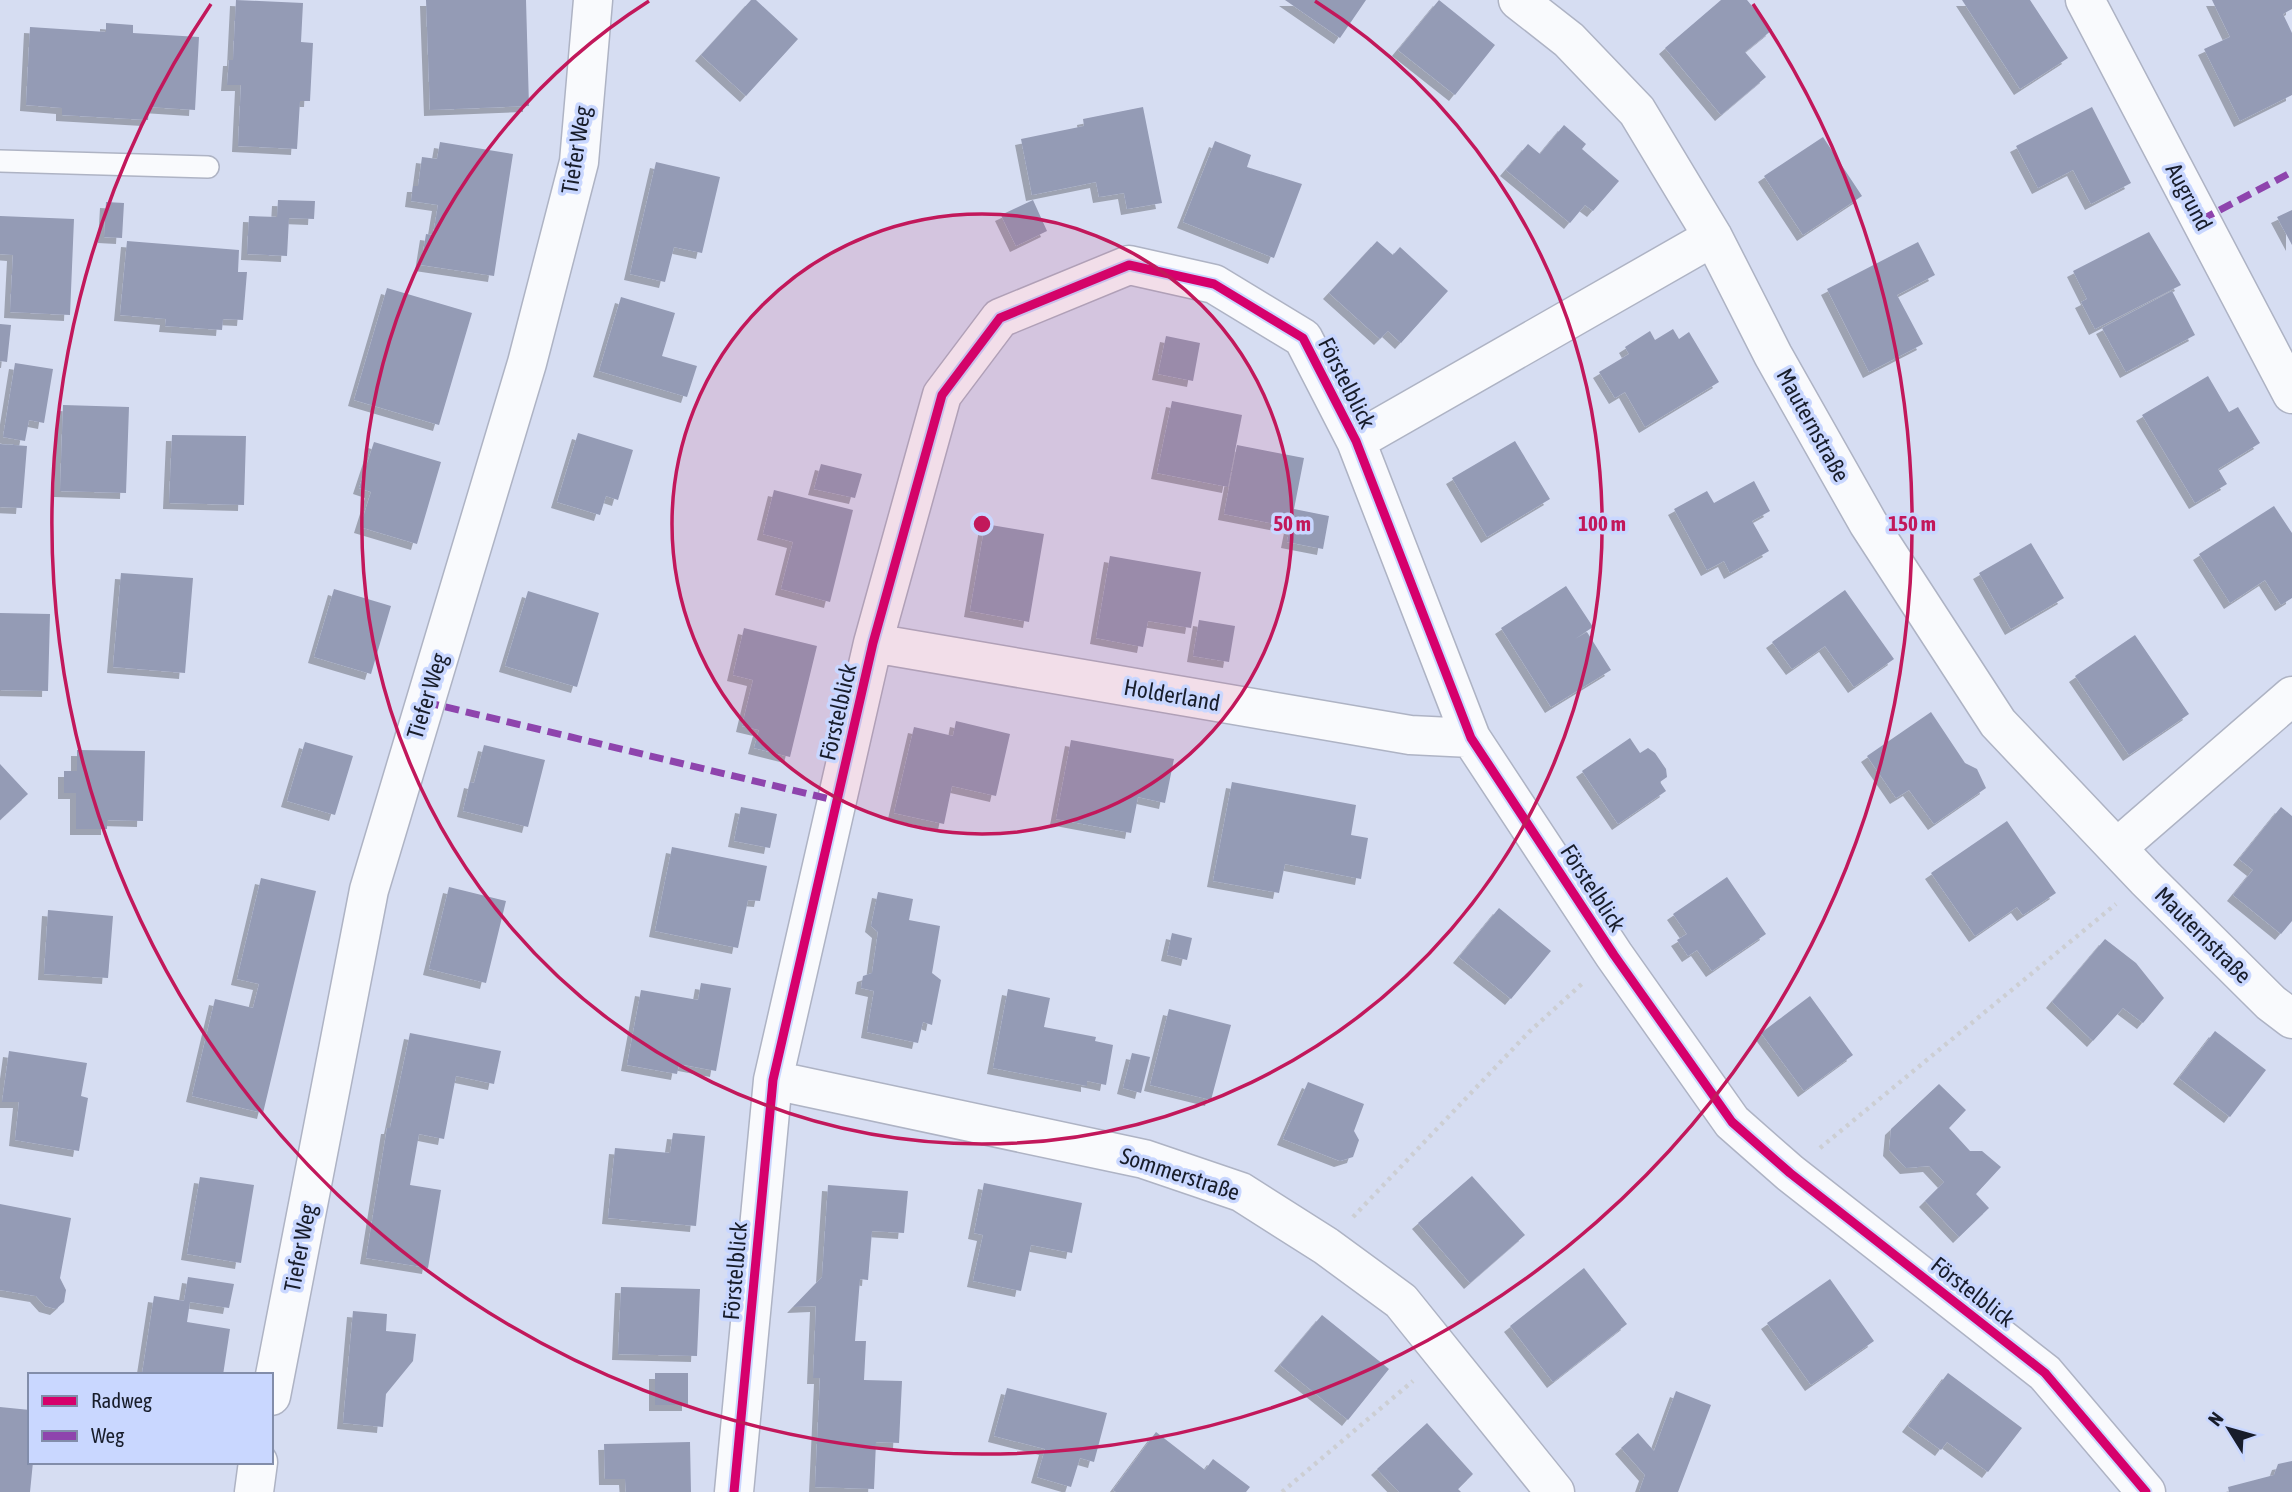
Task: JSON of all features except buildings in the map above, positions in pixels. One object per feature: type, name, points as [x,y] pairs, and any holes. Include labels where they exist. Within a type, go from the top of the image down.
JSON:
[{"type":"street","name":"Tiefer Weg","points":[[273,1386],[369,890],[527,363],[579,162],[593,0]]},
{"type":"street","name":"Mauternstraße","points":[[1518,0],[1569,40],[1637,111],[1713,237],[1773,355],[1868,523],[1991,712],[2146,879],[2271,1003],[2292,1018]]},
{"type":"street","name":"Augrund","points":[[2085,0],[2292,394]]},
{"type":"street","name":"Förstelblick","points":[[1356,441],[1713,237]]},
{"type":"street","name":"Förstelblick","points":[[734,1492],[773,1080],[873,643],[942,395],[1000,318],[1129,265],[1214,284],[1303,338],[1356,441],[1471,738],[1614,955],[1732,1122],[1790,1173],[2046,1373],[2146,1492]]},
{"type":"street","name":"Holderland","points":[[873,643],[1410,736],[1471,738]]},
{"type":"street","points":[[2118,847],[2292,696]]},
{"type":"street","name":"Sommerstraße","points":[[773,1080],[1144,1159],[1241,1192],[1326,1246],[1401,1301],[1446,1353],[1555,1492]]},
{"type":"street","points":[[254,1492],[258,1464]]},
{"type":"lane","points":[[0,161],[208,167]]},
{"type":"path","points":[[1790,1173],[2146,879]]},
{"type":"path","points":[[1326,1246],[1529,1032],[1614,955]]},
{"type":"path","points":[[1282,1492],[1446,1353]]},
{"type":"marked path","points":[[2201,220],[2292,172]]},
{"type":"marked path","points":[[425,702],[838,801]]},
{"type":"cycle path","points":[[734,1492],[773,1080],[873,643],[942,395],[1000,318],[1129,265],[1214,284],[1303,338],[1356,441],[1471,738],[1614,955],[1732,1122],[1790,1173],[2045,1373],[2146,1492]]}]
